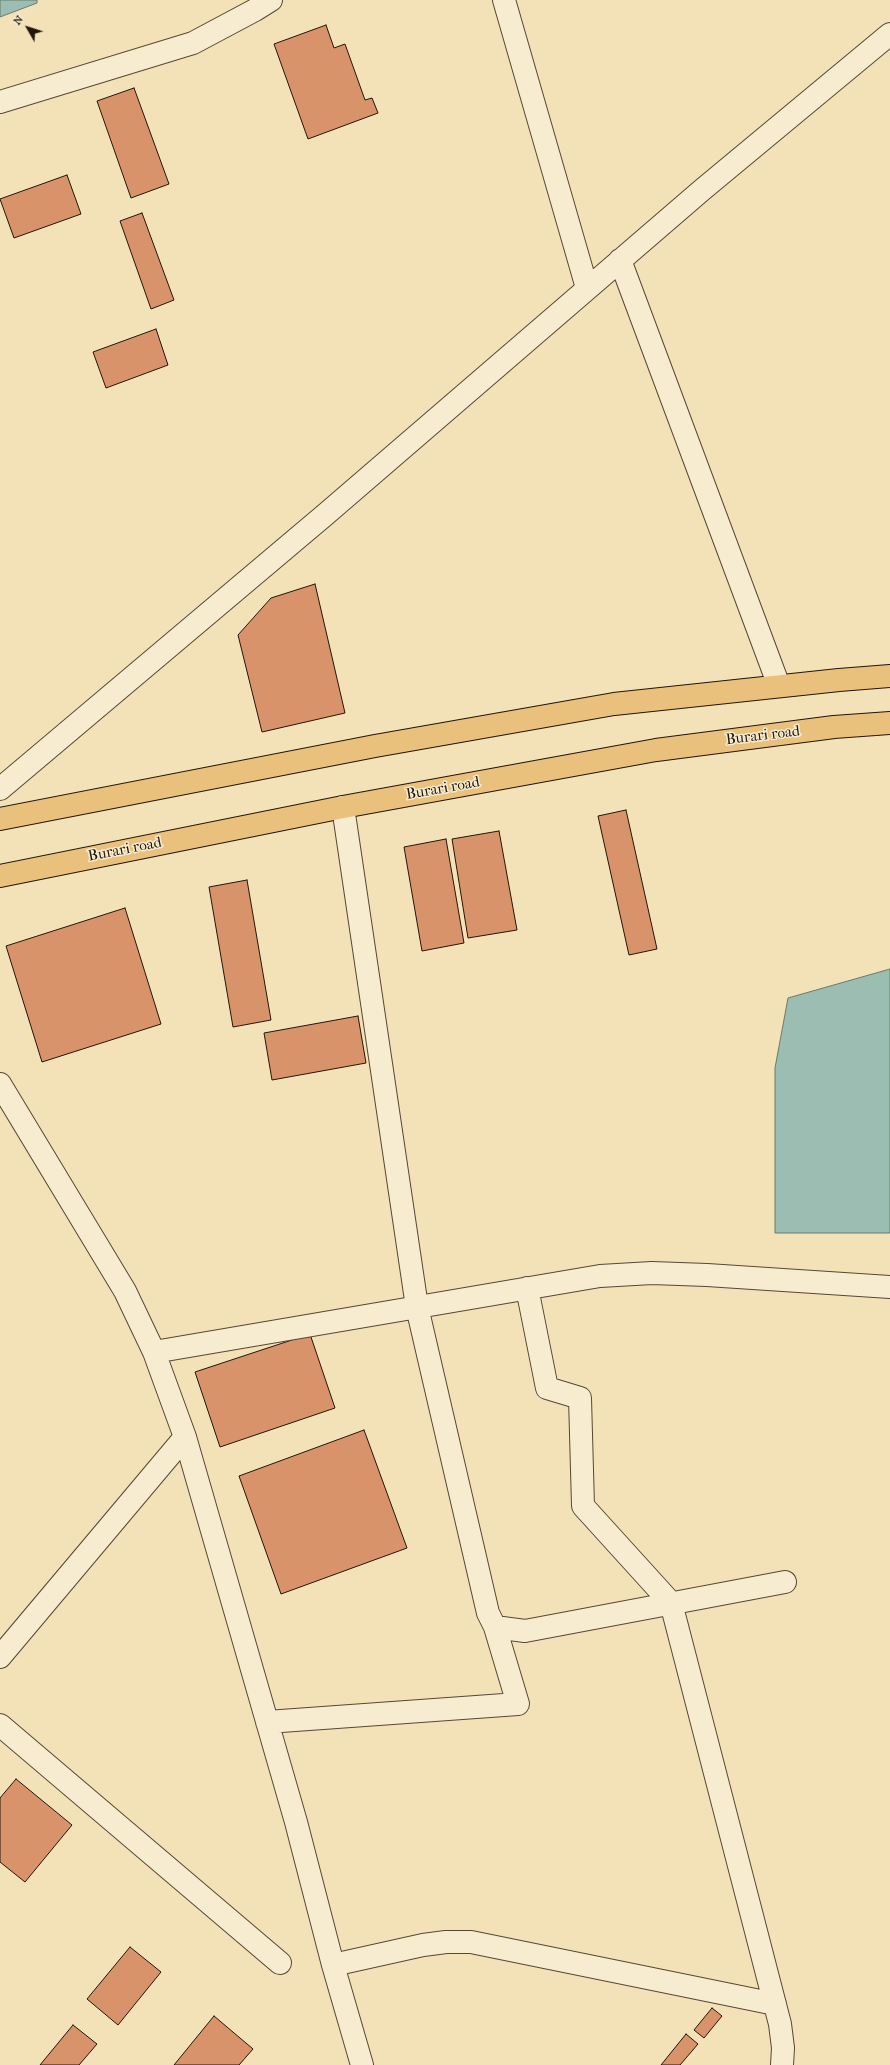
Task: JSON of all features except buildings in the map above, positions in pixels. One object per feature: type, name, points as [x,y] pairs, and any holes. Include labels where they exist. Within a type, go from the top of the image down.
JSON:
[{"type":"main road","points":[[0,819],[375,746],[614,704],[779,686],[890,676]]},
{"type":"main road","name":"Burari road","points":[[0,876],[85,857],[343,807],[656,750],[834,727],[890,723]]},
{"type":"street","points":[[0,102],[193,43],[255,10],[270,0]]},
{"type":"street","points":[[504,0],[587,288]]},
{"type":"street","points":[[0,789],[326,514],[702,190],[890,34]]},
{"type":"street","points":[[620,260],[779,686]]},
{"type":"street","points":[[267,1722],[518,1704],[496,1627],[488,1613],[417,1307],[343,807]]},
{"type":"street","points":[[0,1084],[125,1291],[154,1352],[185,1437],[296,1822],[333,1965],[362,2065]]},
{"type":"street","points":[[154,1352],[600,1276],[652,1273],[833,1282],[890,1287]]},
{"type":"street","points":[[527,1288],[547,1388],[580,1398],[583,1506],[671,1603],[780,2024],[783,2048],[782,2065]]},
{"type":"street","points":[[0,1657],[185,1437]]},
{"type":"street","points":[[496,1627],[525,1631],[785,1582]]},
{"type":"street","points":[[0,1725],[280,1963]]},
{"type":"street","points":[[333,1965],[423,1945],[446,1942],[472,1942],[775,2004]]},
{"type":"water","points":[[0,0],[37,0],[37,3],[0,17]]},
{"type":"water","points":[[890,969],[890,1233],[775,1233],[775,1068],[788,998]]}]
